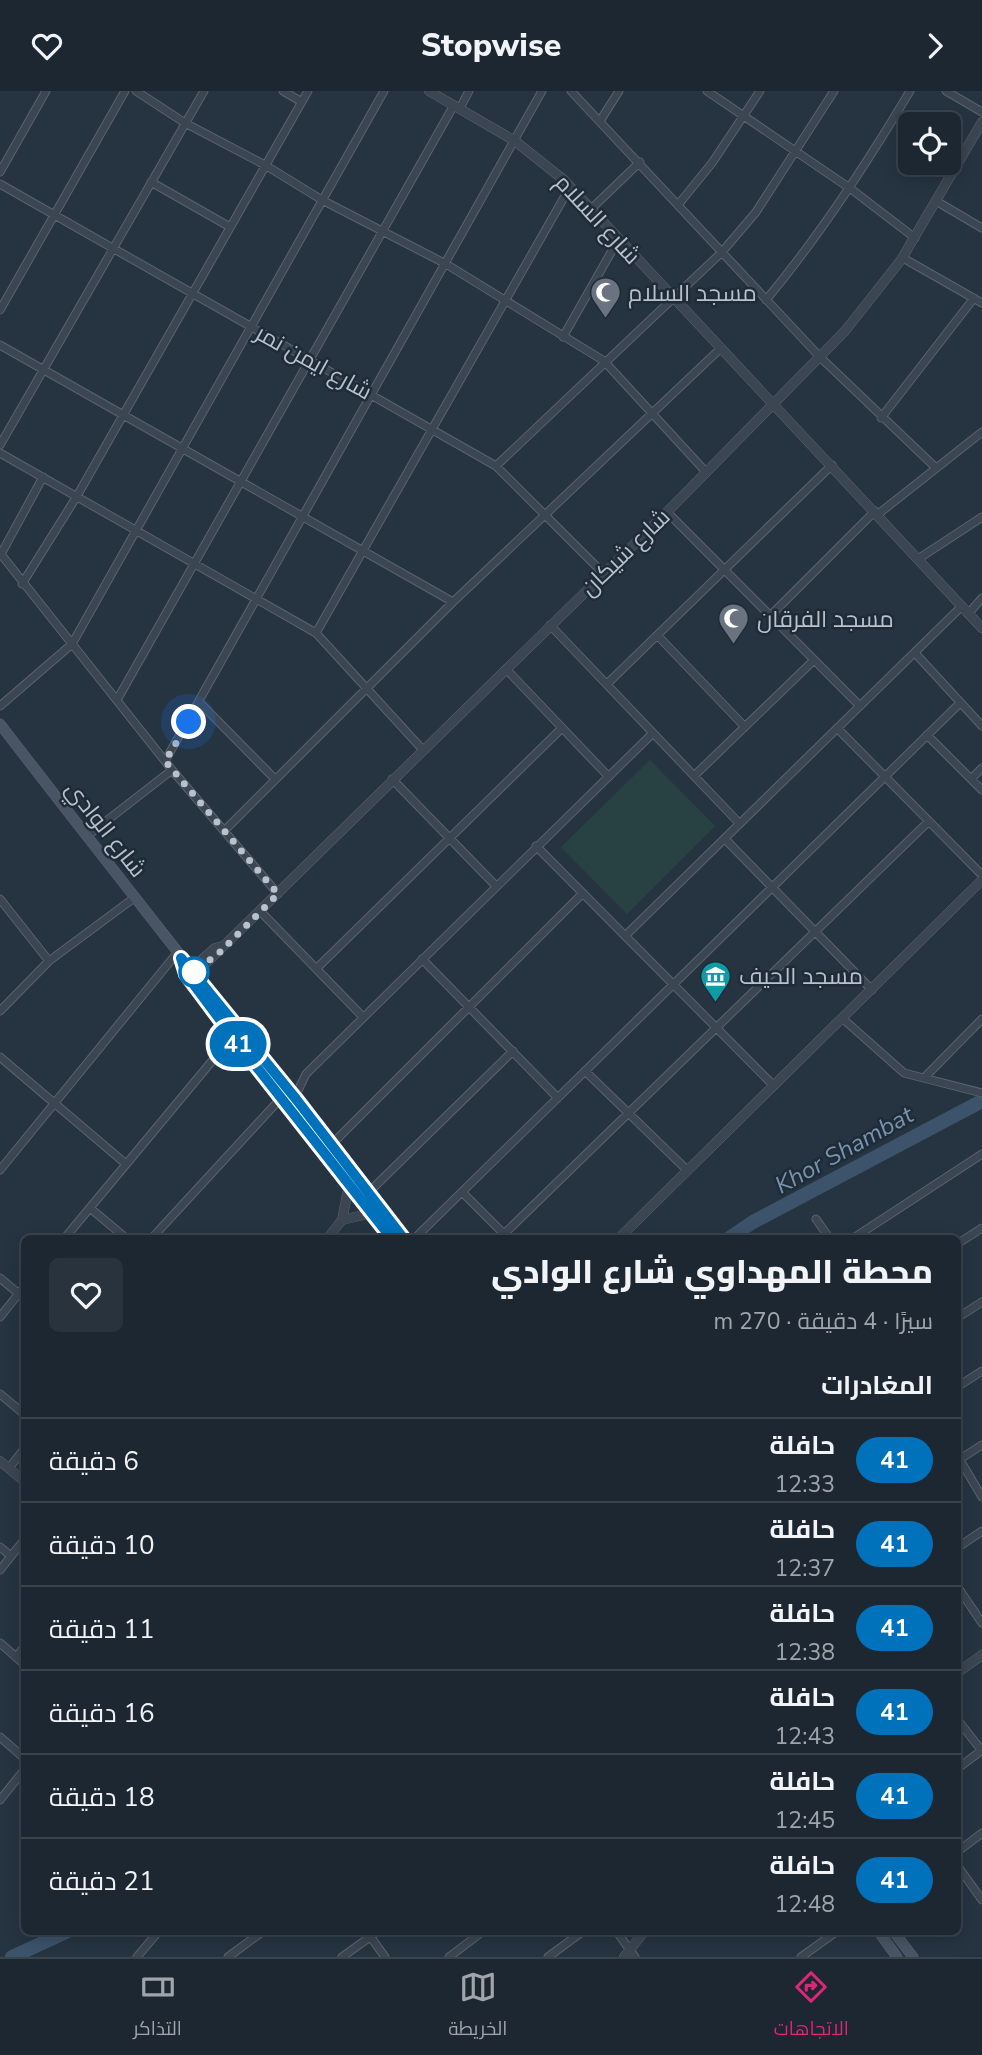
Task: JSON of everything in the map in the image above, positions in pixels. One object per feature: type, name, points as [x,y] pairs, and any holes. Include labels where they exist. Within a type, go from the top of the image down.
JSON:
[{"type":"main road","name":"شارع الوادي","points":[[0,723],[179,956],[232,1037],[330,1146],[401,1235]]},
{"type":"main road","name":"شارع الوادي","points":[[191,974],[389,1235]]},
{"type":"main road","points":[[880,1935],[897,1957]]},
{"type":"main road","points":[[896,1935],[913,1957]]},
{"type":"street","points":[[0,172],[46,91]]},
{"type":"street","points":[[0,310],[125,91]]},
{"type":"street","points":[[135,91],[185,123],[265,165],[322,200],[446,264],[604,361],[706,472]]},
{"type":"street","points":[[0,445],[204,91]]},
{"type":"street","points":[[283,91],[302,102]]},
{"type":"street","points":[[22,584],[77,496],[308,91]]},
{"type":"street","points":[[0,706],[72,644],[384,91]]},
{"type":"street","name":"شارع السلام","points":[[429,91],[515,141],[570,187],[982,628]]},
{"type":"street","points":[[117,700],[380,232],[469,91]]},
{"type":"street","points":[[165,761],[542,91]]},
{"type":"street","points":[[571,91],[820,357],[935,467]]},
{"type":"street","points":[[600,121],[619,91]]},
{"type":"street","points":[[707,91],[851,189],[915,238]]},
{"type":"street","points":[[678,205],[745,117],[760,91]]},
{"type":"street","points":[[496,466],[722,251],[756,212],[797,153],[834,91]]},
{"type":"street","points":[[766,300],[808,250],[851,189],[910,91]]},
{"type":"street","points":[[946,91],[982,112]]},
{"type":"street","name":"شارع شيكان","points":[[191,974],[215,948],[223,946],[278,894],[392,779],[667,512],[820,357],[883,286],[903,258],[982,122]]},
{"type":"street","points":[[590,210],[640,162]]},
{"type":"street","points":[[151,182],[230,227]]},
{"type":"street","name":"شارع ايمن نمر","points":[[0,184],[496,466],[603,573]]},
{"type":"street","points":[[316,633],[570,187]]},
{"type":"street","points":[[936,201],[982,228]]},
{"type":"street","points":[[563,337],[618,240]]},
{"type":"street","points":[[903,258],[982,303]]},
{"type":"street","points":[[881,418],[974,298]]},
{"type":"street","points":[[0,345],[453,602]]},
{"type":"street","points":[[224,831],[453,602],[721,348]]},
{"type":"street","points":[[771,616],[876,513],[982,432]]},
{"type":"street","points":[[0,453],[136,528],[316,633],[423,750]]},
{"type":"street","points":[[608,683],[832,465]]},
{"type":"street","points":[[43,477],[0,554],[172,770],[278,894]]},
{"type":"street","points":[[667,512],[860,706]]},
{"type":"street","points":[[918,559],[982,517]]},
{"type":"street","points":[[625,936],[915,653],[982,598]]},
{"type":"street","points":[[550,625],[739,823]]},
{"type":"street","points":[[658,636],[745,727]]},
{"type":"street","points":[[915,653],[982,726]]},
{"type":"street","points":[[694,776],[814,660]]},
{"type":"street","points":[[506,669],[608,776]]},
{"type":"street","points":[[200,703],[275,779]]},
{"type":"street","points":[[418,1235],[960,703]]},
{"type":"street","points":[[318,967],[562,728]]},
{"type":"street","points":[[622,1235],[872,990],[982,877],[837,728]]},
{"type":"street","points":[[155,1235],[289,1101],[306,1074],[653,733]]},
{"type":"street","points":[[927,735],[982,790]]},
{"type":"street","points":[[971,779],[982,768]]},
{"type":"street","points":[[87,837],[172,770]]},
{"type":"street","points":[[392,779],[496,886]]},
{"type":"street","points":[[507,1235],[628,1113],[928,822]]},
{"type":"street","points":[[724,839],[872,990]]},
{"type":"street","points":[[536,846],[774,1087]]},
{"type":"street","points":[[330,1146],[583,893]]},
{"type":"street","points":[[0,1011],[48,961],[134,898]]},
{"type":"street","points":[[0,899],[48,961]]},
{"type":"street","points":[[260,911],[318,967],[363,1017]]},
{"type":"street","points":[[0,1170],[179,956]]},
{"type":"street","points":[[422,959],[558,1098]]},
{"type":"street","points":[[842,1018],[904,1073],[982,1093]]},
{"type":"street","points":[[924,1078],[982,1019]]},
{"type":"street","points":[[67,1235],[232,1037]]},
{"type":"street","points":[[368,1193],[513,1051]]},
{"type":"street","points":[[0,1057],[126,1164]]},
{"type":"street","points":[[585,1071],[687,1170]]},
{"type":"street","points":[[858,1235],[982,1154]]},
{"type":"street","points":[[330,1235],[342,1220],[349,1185]]},
{"type":"street","points":[[463,1193],[505,1235]]},
{"type":"street","points":[[90,1208],[122,1235]]},
{"type":"street","points":[[342,1220],[372,1213]]},
{"type":"street","points":[[816,1219],[827,1235]]},
{"type":"street","points":[[961,1241],[982,1228]]},
{"type":"street","points":[[0,1278],[21,1289]]},
{"type":"street","points":[[0,1317],[21,1291]]},
{"type":"street","points":[[961,1315],[982,1302]]},
{"type":"street","points":[[961,1384],[982,1371]]},
{"type":"street","points":[[0,1394],[21,1412]]},
{"type":"street","points":[[961,1456],[982,1445]]},
{"type":"street","points":[[9,1468],[21,1453]]},
{"type":"street","points":[[0,1461],[21,1478]]},
{"type":"street","points":[[961,1463],[982,1497]]},
{"type":"street","points":[[961,1545],[982,1531]]},
{"type":"street","points":[[0,1570],[21,1544]]},
{"type":"street","points":[[0,1547],[11,1556]]},
{"type":"street","points":[[961,1592],[982,1623]]},
{"type":"street","points":[[0,1643],[21,1661]]},
{"type":"street","points":[[16,1657],[21,1651]]},
{"type":"street","points":[[961,1670],[982,1655]]},
{"type":"street","points":[[961,1724],[982,1750],[961,1766]]},
{"type":"street","points":[[0,1737],[21,1753]]},
{"type":"street","points":[[0,1800],[21,1774]]},
{"type":"street","points":[[961,1848],[982,1833]]},
{"type":"street","points":[[961,1871],[982,1900]]},
{"type":"street","points":[[137,1957],[155,1935]]},
{"type":"street","points":[[228,1957],[258,1935]]},
{"type":"street","points":[[342,1957],[369,1935]]},
{"type":"street","points":[[372,1935],[386,1957]]},
{"type":"street","points":[[449,1957],[478,1935]]},
{"type":"street","points":[[548,1957],[578,1935]]},
{"type":"street","points":[[619,1935],[630,1955],[642,1935]]},
{"type":"street","points":[[802,1957],[832,1935]]},
{"type":"green space","points":[[650,760],[715,826],[627,914],[561,847]]},
{"type":"waterway","name":"Khor Shambat","points":[[734,1235],[753,1222],[982,1101]]},
{"type":"waterway","name":"Khor Shambat","points":[[12,1957],[60,1935]]},
{"type":"bus line","name":"41","points":[[389,1235],[230,1033],[186,974],[181,958],[296,1099],[401,1235]]},
{"type":"place","name":"مسجد السلام","points":[[605,320]]},
{"type":"place","name":"مسجد الفرقان","points":[[734,646]]},
{"type":"place","name":"مسجد الحيف","points":[[716,1003]]},
{"type":"route","points":[[189,722],[165,761],[278,894],[223,946],[219,953],[196,974],[194,972]]}]
